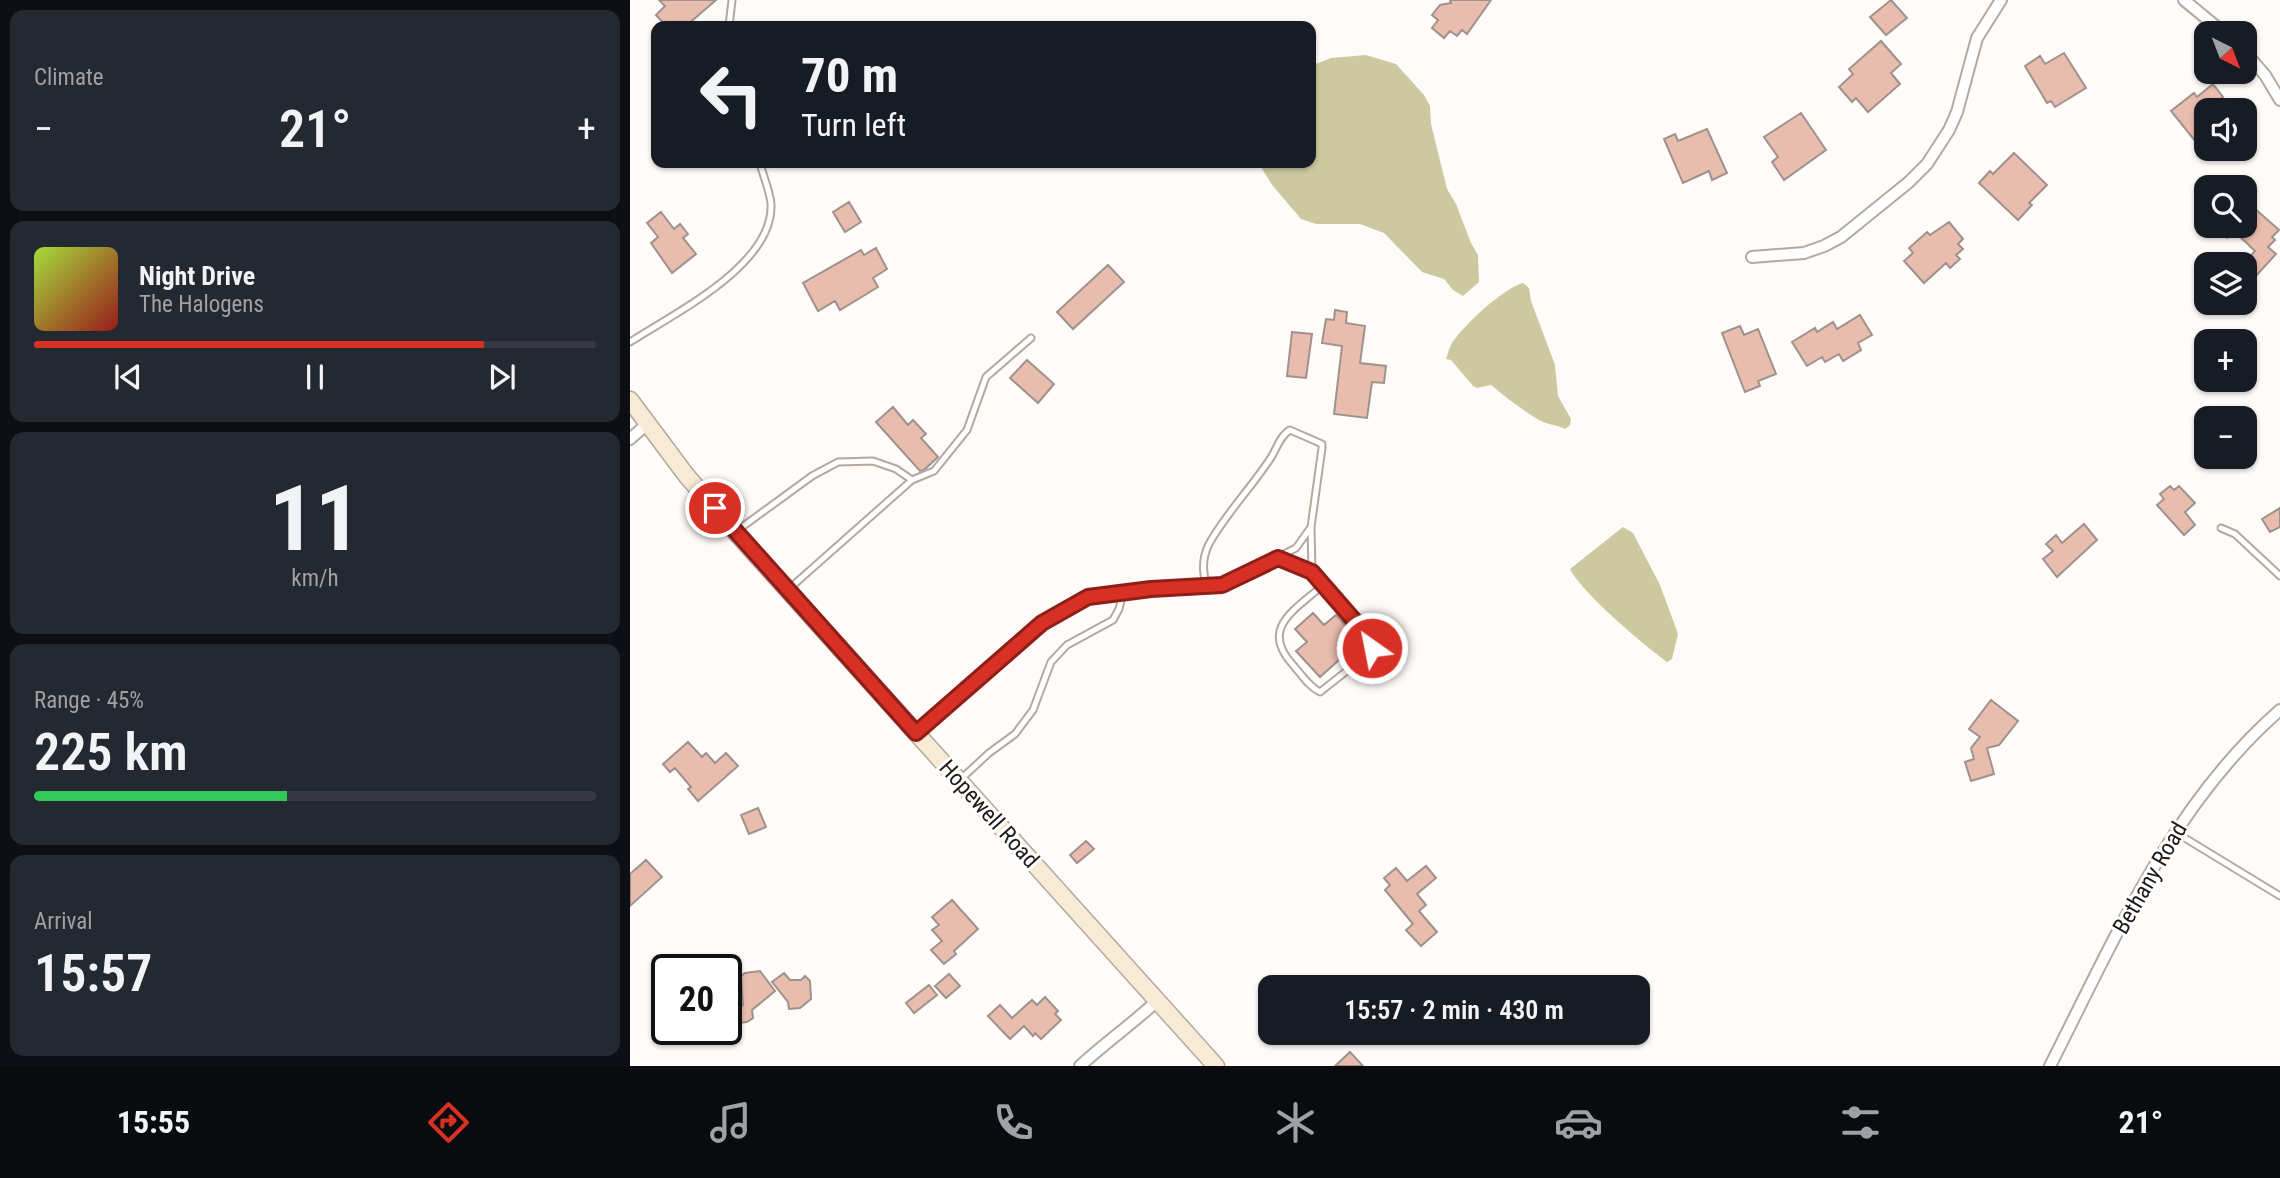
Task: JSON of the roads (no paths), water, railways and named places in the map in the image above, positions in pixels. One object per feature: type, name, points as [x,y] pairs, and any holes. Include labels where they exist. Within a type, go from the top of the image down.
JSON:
[{"type":"street","points":[[1752,257],[1804,253],[1824,246],[1852,228],[1909,182],[1927,163],[1949,130],[1960,103],[1977,38],[2001,0]]},
{"type":"street","points":[[2184,0],[2209,21]]},
{"type":"street","points":[[2258,67],[2280,100]]},
{"type":"street","name":"Hopewell Road","points":[[630,400],[686,475],[735,533],[1216,1066]]},
{"type":"street","points":[[630,439],[647,424]]},
{"type":"street","name":"Bethany Road","points":[[2050,1066],[2113,942],[2175,832],[2196,800],[2229,760],[2280,710]]},
{"type":"street","points":[[1080,1066],[1157,1001]]},
{"type":"lane","points":[[730,21],[732,0]]},
{"type":"lane","points":[[630,342],[722,283],[753,251],[768,228],[771,204],[761,168]]},
{"type":"lane","points":[[788,591],[912,480],[933,471],[967,430],[986,377],[1031,338]]},
{"type":"lane","points":[[1207,586],[1203,571],[1209,544],[1271,458],[1285,433],[1290,430],[1322,444],[1311,527],[1312,572]]},
{"type":"lane","points":[[735,533],[812,476],[838,462],[873,461],[896,468],[912,480]]},
{"type":"lane","points":[[916,733],[1042,623],[1088,597],[1222,585],[1296,548],[1311,527]]},
{"type":"lane","points":[[2221,528],[2235,534],[2280,576]]},
{"type":"lane","points":[[1278,558],[1312,572],[1372,641],[1372,648],[1367,655],[1320,692],[1311,687],[1281,652],[1278,636],[1284,620],[1323,585]]},
{"type":"lane","points":[[959,781],[1023,725],[1033,710],[1051,662],[1067,645],[1113,620],[1123,592]]},
{"type":"lane","points":[[2175,832],[2280,896]]}]
